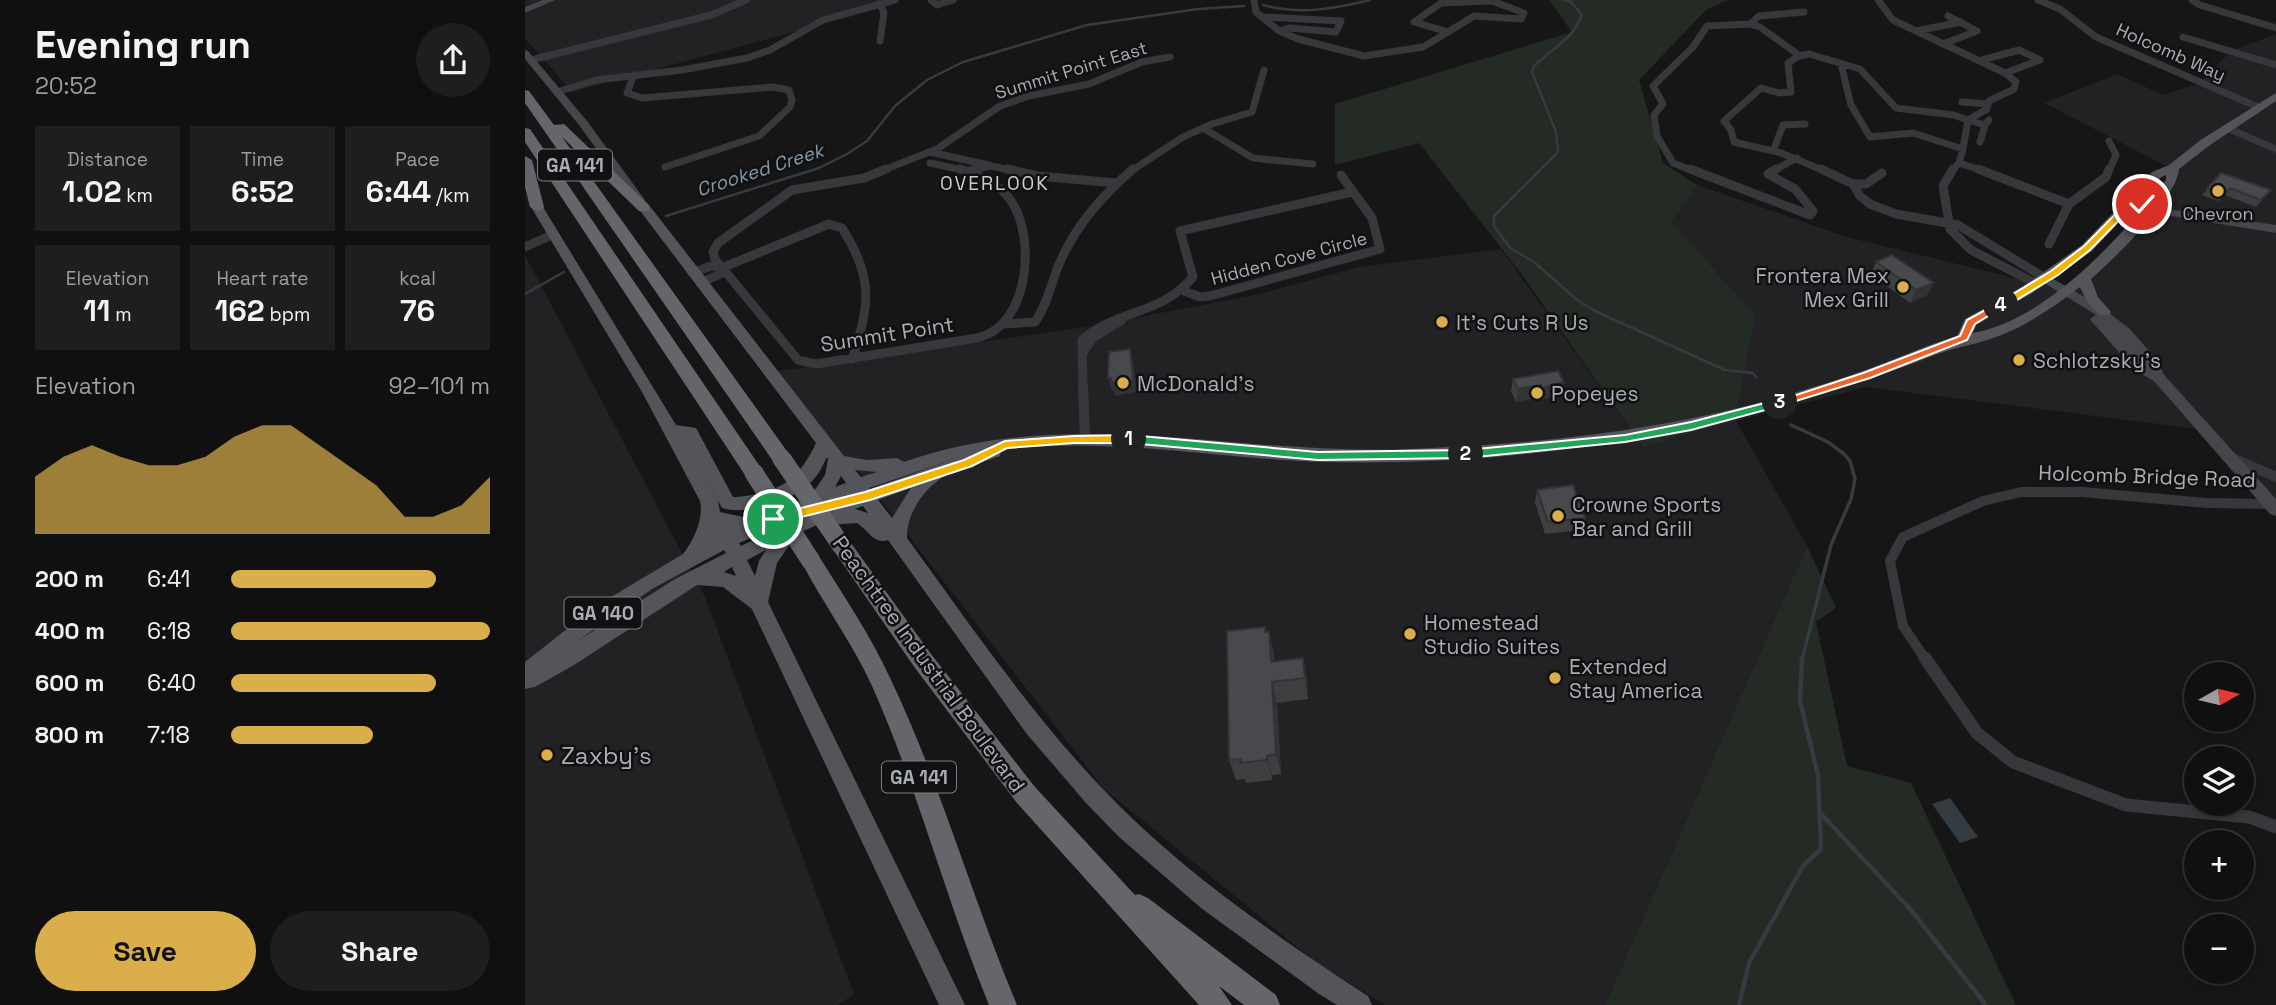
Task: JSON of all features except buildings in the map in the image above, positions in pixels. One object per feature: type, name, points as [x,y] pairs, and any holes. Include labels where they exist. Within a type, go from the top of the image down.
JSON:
[{"type":"highway","points":[[526,96],[644,208]]},
{"type":"highway","name":"Peachtree Industrial Boulevard","points":[[526,96],[923,661],[1026,796],[1218,1005]]},
{"type":"highway","name":"Peachtree Industrial Boulevard","points":[[525,132],[754,473],[865,649],[884,687],[916,767],[979,950],[1003,1005]]},
{"type":"highway","points":[[525,160],[537,208]]},
{"type":"highway","name":"GA 141","points":[[1102,879],[1211,960],[1266,1005]]},
{"type":"main road","points":[[526,9],[551,0]]},
{"type":"main road","points":[[528,57],[583,123],[696,278],[824,443],[865,488],[898,540],[971,641],[1063,761],[1124,827],[1181,879],[1251,933],[1359,1005]]},
{"type":"main road","name":"GA 140","points":[[1964,338],[1971,322],[2041,281],[2102,235],[2156,175],[2173,168],[2186,155],[2276,96]]},
{"type":"main road","name":"GA 140","points":[[525,682],[567,659],[731,547],[865,488],[968,449],[1085,439],[1127,439],[1279,454],[1359,457],[1474,454],[1572,445],[1658,432],[1771,405],[1867,376],[1964,338],[1988,335],[2062,293],[2125,243],[2172,180],[2173,168]]},
{"type":"main road","points":[[525,189],[671,430],[713,514],[714,523],[731,547],[953,1005]]},
{"type":"main road","points":[[2139,195],[2142,204],[2150,210],[2276,229]]},
{"type":"main road","points":[[2159,197],[2167,207],[2181,215]]},
{"type":"main road","points":[[2083,277],[2092,299],[2104,312]]},
{"type":"main road","name":"Holcomb Bridge Road","points":[[2041,281],[2104,312],[2155,367],[2160,379]]},
{"type":"main road","name":"Holcomb Bridge Road","points":[[2062,293],[2098,320],[2141,368],[2160,379],[2274,502]]},
{"type":"main road","points":[[671,430],[691,432],[728,503],[738,505],[766,498],[805,478],[824,443]]},
{"type":"main road","points":[[839,460],[884,467],[965,444],[990,442],[1005,445]]},
{"type":"main road","name":"GA 140","points":[[865,488],[944,470],[992,453],[1005,445]]},
{"type":"main road","points":[[758,603],[763,572],[774,550],[833,476],[839,460]]},
{"type":"main road","points":[[898,540],[898,524],[905,508],[922,488],[944,470]]},
{"type":"main road","points":[[795,521],[839,503],[865,488]]},
{"type":"main road","points":[[713,514],[743,524],[848,515],[870,520],[955,638],[971,641]]},
{"type":"main road","points":[[687,562],[698,548],[713,514]]},
{"type":"main road","name":"GA 140","points":[[525,674],[558,643],[687,562],[710,550],[731,547]]},
{"type":"main road","points":[[567,659],[700,579],[721,577],[737,583],[758,603]]},
{"type":"street","points":[[528,57],[711,15],[746,0]]},
{"type":"street","points":[[553,88],[747,58],[770,50],[823,20],[895,0]]},
{"type":"street","points":[[931,0],[937,5],[953,0]]},
{"type":"street","points":[[1254,0],[1256,12],[1279,31],[1298,39],[1364,56],[1423,47],[1448,32],[1474,16],[1521,19],[1524,13],[1492,1],[1441,3],[1414,22],[1448,32]]},
{"type":"street","points":[[1878,0],[1893,20],[1982,60],[2016,82],[2014,89],[2000,94],[1988,104],[1987,109],[1968,120]]},
{"type":"street","name":"Holcomb Way","points":[[2038,0],[2060,9],[2096,37],[2259,107]]},
{"type":"street","points":[[2192,0],[2200,5],[2276,28]]},
{"type":"street","points":[[879,4],[884,12],[880,41]]},
{"type":"street","points":[[1750,24],[1759,16],[1804,12]]},
{"type":"street","points":[[1943,44],[1977,31],[1948,16]]},
{"type":"street","points":[[1263,17],[1341,21],[1336,32],[1290,28],[1279,31]]},
{"type":"street","points":[[1913,31],[1961,22]]},
{"type":"street","points":[[1797,158],[1768,174],[1795,189],[1813,211],[1810,215],[1673,163],[1657,136],[1654,115],[1663,104],[1653,86],[1693,47],[1707,26],[1750,24],[1800,55],[1824,57],[1860,69],[1896,108],[1954,115],[1987,123],[1980,142]]},
{"type":"street","points":[[2183,37],[2276,65]]},
{"type":"street","points":[[1982,60],[2019,50],[2040,61],[2005,73]]},
{"type":"street","points":[[1800,55],[1788,63],[1791,92],[1779,93],[1761,88],[1724,121],[1731,130],[1734,142],[1774,149],[1853,184],[1866,184],[1882,173]]},
{"type":"street","name":"Summit Point East","points":[[724,267],[715,259],[713,252],[718,243],[785,193],[800,188],[864,178],[930,152],[1000,106],[1029,96],[1089,84],[1142,62],[1170,57]]},
{"type":"street","points":[[1841,64],[1851,105],[1870,137],[1913,133],[1963,149]]},
{"type":"street","name":"Summit Point","points":[[724,267],[798,360],[816,364],[991,334],[1005,324],[1035,322],[1041,315],[1049,286],[1064,254],[1093,207],[1117,183],[1160,149],[1203,128],[1252,112],[1264,71]]},
{"type":"street","points":[[553,88],[614,73],[634,75]]},
{"type":"street","points":[[634,75],[627,93],[642,98],[772,87],[789,90],[792,100],[790,107],[759,136],[665,167]]},
{"type":"street","points":[[1962,102],[1988,104]]},
{"type":"street","points":[[1968,120],[1959,163],[1947,176],[1943,186],[1951,229],[1971,250],[2041,281]]},
{"type":"street","points":[[1774,149],[1783,124],[1805,124]]},
{"type":"street","points":[[1203,128],[1253,158],[1313,164]]},
{"type":"street","points":[[2227,128],[2276,149]]},
{"type":"street","points":[[2049,244],[2069,204],[2106,177],[2116,155],[2109,141]]},
{"type":"street","points":[[930,152],[1038,176],[1117,183]]},
{"type":"street","points":[[930,163],[969,171],[988,180],[1005,192],[1017,214],[1026,255],[1023,281],[1005,324]]},
{"type":"street","points":[[1959,163],[2069,204]]},
{"type":"street","points":[[969,171],[991,166]]},
{"type":"street","name":"Hidden Cove Circle","points":[[1184,290],[1200,297],[1210,296],[1380,249],[1372,218],[1341,175]]},
{"type":"street","points":[[1853,184],[1858,197],[1873,207],[1964,227],[2041,281]]},
{"type":"street","name":"Hidden Cove Circle","points":[[1085,439],[1082,354],[1093,338],[1127,316],[1171,301],[1184,290],[1193,277],[1180,231],[1352,192]]},
{"type":"street","points":[[696,278],[720,274],[724,267],[829,224],[842,228],[858,257],[870,300],[852,359]]},
{"type":"street","points":[[525,247],[554,234]]},
{"type":"street","points":[[1971,250],[1987,245]]},
{"type":"street","points":[[2230,457],[2276,477]]},
{"type":"street","name":"Holcomb Bridge Road","points":[[2274,502],[2207,503],[2082,492],[2021,492],[1983,501],[1903,537],[1890,561],[1903,626],[1977,733],[2013,762],[2126,805],[2249,817],[2276,827]]},
{"type":"shaded area","points":[[525,0],[890,0],[893,5],[572,92],[525,38]]},
{"type":"shaded area","points":[[1549,0],[1728,0],[1707,9],[1639,80],[1663,163],[1697,185],[1671,222],[1755,315],[1735,421],[1643,447],[1520,272],[1419,143],[1335,165],[1335,104],[1572,32]]},
{"type":"shaded area","points":[[2276,34],[2276,501],[2214,431],[1866,387],[1736,421],[1807,546],[1605,1005],[1385,1005],[1319,965],[1104,789],[860,473],[824,441],[772,372],[1092,326],[1255,295],[1359,267],[1501,249],[1643,447],[1735,421],[1754,315],[1670,222],[1697,185],[1847,237],[2068,291],[2108,255],[2178,172],[2044,103],[2117,74],[2163,95],[2200,83],[2231,51]]},
{"type":"shaded area","points":[[525,255],[705,597],[854,994],[838,1005],[525,1005]]},
{"type":"shaded area","points":[[1807,546],[1836,608],[1816,622],[1847,766],[1911,783],[2016,1005],[1605,1005]]},
{"type":"shaded area","points":[[1950,798],[1978,837],[1960,843],[1932,804]]},
{"type":"waterway","name":"Crooked Creek","points":[[1263,5],[1290,10],[1317,10],[1370,0]]},
{"type":"waterway","points":[[1565,0],[1571,2],[1582,15],[1568,37],[1534,66],[1532,72],[1556,132],[1558,152],[1494,216],[1494,226],[1510,248],[1534,262],[1577,300],[1595,311],[1725,370],[1753,373],[1756,377]]},
{"type":"waterway","name":"Crooked Creek","points":[[666,216],[819,168],[847,154],[867,141],[895,106],[927,80],[963,62],[1087,25],[1198,9],[1244,6]]},
{"type":"waterway","name":"Crooked Creek","points":[[525,294],[564,272]]},
{"type":"waterway","points":[[1791,425],[1828,442],[1844,454],[1850,461],[1855,479],[1851,499],[1831,545],[1802,660]]},
{"type":"waterway","points":[[1739,1005],[1749,963],[1803,866],[1821,849],[1818,775],[1800,701],[1802,658]]},
{"type":"waterway","points":[[1822,815],[1911,910],[1986,1005]]},
{"type":"place","name":"Chevron","points":[[2218,191]]},
{"type":"place","name":"Frontera Mex Mex Grill","points":[[1903,287]]},
{"type":"place","name":"It's Cuts R Us","points":[[1442,322]]},
{"type":"place","name":"Schlotzsky's","points":[[2019,360]]},
{"type":"place","name":"McDonald's","points":[[1123,383]]},
{"type":"place","name":"Popeyes","points":[[1537,393]]},
{"type":"place","name":"Crowne Sports Bar and Grill","points":[[1558,516]]},
{"type":"place","name":"Homestead Studio Suites","points":[[1410,634]]},
{"type":"place","name":"Extended Stay America","points":[[1555,678]]},
{"type":"place","name":"Zaxby's","points":[[547,755]]},
{"type":"district","name":"OVERLOOK","points":[[995,183]]},
{"type":"route","points":[[773,519],[866,497],[968,463],[1005,445],[1117,439],[1279,454],[1413,456],[1563,446],[1625,439],[1691,426],[1835,387],[1964,338],[1971,322],[2055,273],[2087,248],[2139,195],[2142,204]]}]
